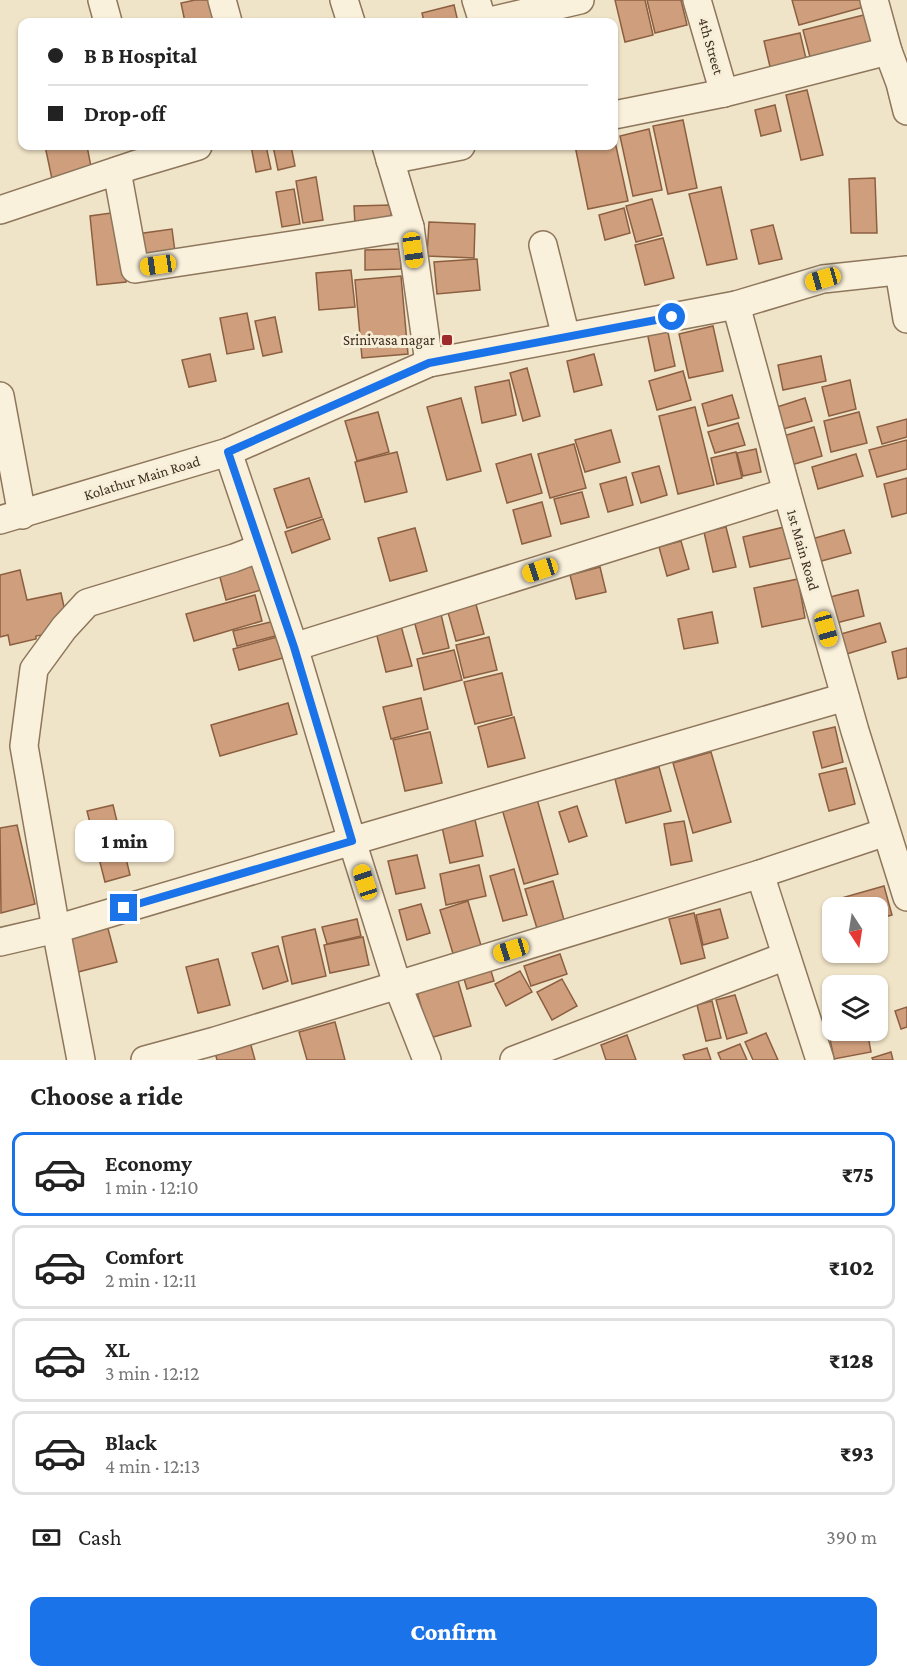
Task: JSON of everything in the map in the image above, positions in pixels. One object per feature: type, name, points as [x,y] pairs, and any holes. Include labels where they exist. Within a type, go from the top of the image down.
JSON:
[{"type":"street","points":[[102,0],[107,18]]},
{"type":"street","points":[[222,0],[227,18]]},
{"type":"street","points":[[344,0],[350,18]]},
{"type":"street","points":[[476,0],[483,18]]},
{"type":"street","points":[[501,18],[580,0]]},
{"type":"street","name":"4th Street","points":[[697,0],[724,93]]},
{"type":"street","points":[[874,0],[888,51],[904,82],[907,111]]},
{"type":"street","points":[[618,114],[724,93],[888,51]]},
{"type":"street","points":[[0,210],[117,171],[141,154],[170,150]]},
{"type":"street","points":[[419,150],[388,153],[410,227],[429,363]]},
{"type":"street","points":[[117,171],[135,268],[410,227]]},
{"type":"street","points":[[543,245],[566,337]]},
{"type":"street","points":[[903,270],[907,319]]},
{"type":"street","name":"Kolathur Main Road","points":[[11,518],[228,452],[429,363],[736,305],[823,279],[903,270]]},
{"type":"street","name":"1st Main Road","points":[[736,305],[845,697],[907,897]]},
{"type":"street","points":[[0,396],[11,518]]},
{"type":"street","points":[[228,452],[294,647],[397,984],[427,1060]]},
{"type":"street","points":[[294,647],[787,492]]},
{"type":"street","points":[[81,1060],[24,746],[34,669],[64,628],[87,603],[260,548]]},
{"type":"street","points":[[0,942],[56,929],[845,697]]},
{"type":"street","points":[[145,1060],[215,1041],[759,874],[886,832]]},
{"type":"street","points":[[759,874],[820,1060]]},
{"type":"street","points":[[514,1060],[786,956]]},
{"type":"building","points":[[214,0],[218,18],[184,18],[181,3]]},
{"type":"building","points":[[615,0],[645,0],[653,35],[625,42]]},
{"type":"building","points":[[647,0],[681,0],[687,25],[655,33]]},
{"type":"building","points":[[792,0],[869,0],[871,5],[799,25]]},
{"type":"building","points":[[454,5],[457,18],[423,18],[422,13]]},
{"type":"building","points":[[872,13],[879,40],[810,57],[803,30]]},
{"type":"building","points":[[800,33],[807,63],[771,71],[764,41]]},
{"type":"building","points":[[807,90],[823,155],[801,160],[786,95]]},
{"type":"building","points":[[775,105],[781,131],[761,136],[755,110]]},
{"type":"building","points":[[683,120],[697,188],[668,194],[653,126]]},
{"type":"building","points":[[649,129],[662,190],[633,196],[620,136]]},
{"type":"building","points":[[46,150],[88,150],[92,172],[52,179]]},
{"type":"building","points":[[252,150],[267,150],[271,169],[256,172]]},
{"type":"building","points":[[274,150],[292,150],[295,166],[278,170]]},
{"type":"building","points":[[576,150],[617,150],[628,201],[588,209]]},
{"type":"building","points":[[316,177],[323,220],[303,223],[296,181]]},
{"type":"building","points":[[875,178],[877,233],[851,233],[849,179]]},
{"type":"building","points":[[721,187],[737,259],[707,265],[689,194]]},
{"type":"building","points":[[294,189],[300,224],[282,227],[276,192]]},
{"type":"building","points":[[652,199],[662,235],[636,242],[626,206]]},
{"type":"building","points":[[391,205],[391,224],[355,225],[354,206]]},
{"type":"building","points":[[624,208],[630,233],[605,240],[599,215]]},
{"type":"building","points":[[118,212],[126,282],[97,285],[90,216]]},
{"type":"building","points":[[429,222],[475,224],[474,258],[427,256]]},
{"type":"building","points":[[773,225],[782,259],[759,264],[751,230]]},
{"type":"building","points":[[172,229],[175,252],[141,257],[137,234]]},
{"type":"building","points":[[663,238],[674,278],[645,285],[635,245]]},
{"type":"building","points":[[401,249],[401,269],[365,270],[365,250]]},
{"type":"building","points":[[477,259],[480,290],[437,294],[434,262]]},
{"type":"building","points":[[351,270],[355,307],[319,310],[316,273]]},
{"type":"building","points":[[401,276],[408,354],[362,358],[355,280]]},
{"type":"building","points":[[247,313],[254,349],[227,354],[220,318]]},
{"type":"building","points":[[275,317],[282,352],[263,356],[255,321]]},
{"type":"building","points":[[666,323],[675,366],[655,371],[646,327]]},
{"type":"building","points":[[713,326],[723,371],[689,378],[679,334]]},
{"type":"building","points":[[210,354],[216,381],[189,387],[182,360]]},
{"type":"building","points":[[594,354],[602,385],[574,392],[567,361]]},
{"type":"building","points":[[821,356],[826,381],[783,390],[778,365]]},
{"type":"building","points":[[527,368],[540,416],[523,421],[510,373]]},
{"type":"building","points":[[683,371],[691,400],[657,410],[649,381]]},
{"type":"building","points":[[509,380],[516,415],[482,423],[475,387]]},
{"type":"building","points":[[850,380],[856,409],[829,416],[822,387]]},
{"type":"building","points":[[732,395],[739,418],[708,426],[702,404]]},
{"type":"building","points":[[461,398],[481,471],[447,480],[427,407]]},
{"type":"building","points":[[805,398],[812,421],[783,429],[777,407]]},
{"type":"building","points":[[695,407],[714,485],[678,494],[659,416]]},
{"type":"building","points":[[378,412],[389,452],[357,461],[345,421]]},
{"type":"building","points":[[859,412],[867,443],[831,452],[824,421]]},
{"type":"building","points":[[907,419],[907,437],[882,444],[877,427]]},
{"type":"building","points":[[738,423],[745,445],[715,453],[708,432]]},
{"type":"building","points":[[814,427],[822,456],[788,466],[780,437]]},
{"type":"building","points":[[611,430],[620,462],[585,472],[575,440]]},
{"type":"building","points":[[907,440],[907,469],[877,477],[869,450]]},
{"type":"building","points":[[574,444],[586,488],[550,498],[538,454]]},
{"type":"building","points":[[756,449],[761,472],[743,476],[737,453]]},
{"type":"building","points":[[397,452],[407,492],[365,502],[355,462]]},
{"type":"building","points":[[736,452],[742,478],[717,484],[711,458]]},
{"type":"building","points":[[531,454],[542,493],[507,503],[496,464]]},
{"type":"building","points":[[856,454],[863,476],[818,489],[812,467]]},
{"type":"building","points":[[659,466],[667,495],[641,503],[632,473]]},
{"type":"building","points":[[626,477],[633,505],[608,512],[600,484]]},
{"type":"building","points":[[309,478],[322,517],[287,528],[274,489]]},
{"type":"building","points":[[907,478],[907,513],[892,517],[884,484]]},
{"type":"building","points":[[582,492],[589,517],[561,524],[554,499]]},
{"type":"building","points":[[542,502],[551,536],[522,544],[513,510]]},
{"type":"building","points":[[323,519],[330,539],[292,553],[285,532]]},
{"type":"building","points":[[726,527],[736,567],[713,572],[704,532]]},
{"type":"building","points":[[784,527],[791,558],[750,567],[743,537]]},
{"type":"building","points":[[415,528],[427,571],[390,581],[378,538]]},
{"type":"building","points":[[844,530],[851,553],[814,563],[808,540]]},
{"type":"building","points":[[681,541],[689,569],[667,576],[659,547]]},
{"type":"building","points":[[252,557],[261,590],[226,600],[217,566]]},
{"type":"building","points":[[600,567],[606,592],[576,599],[570,575]]},
{"type":"building","points":[[20,570],[27,600],[61,593],[67,621],[49,625],[51,633],[10,645],[8,635],[0,637],[0,575]]},
{"type":"building","points":[[798,579],[805,618],[762,627],[754,588]]},
{"type":"building","points":[[858,590],[864,616],[832,624],[826,598]]},
{"type":"building","points":[[255,595],[262,621],[194,641],[186,614]]},
{"type":"building","points":[[474,597],[484,634],[456,641],[446,605]]},
{"type":"building","points":[[439,606],[449,648],[423,654],[412,613]]},
{"type":"building","points":[[712,612],[718,643],[684,649],[678,619]]},
{"type":"building","points":[[275,621],[279,635],[237,646],[233,631]]},
{"type":"building","points":[[880,623],[886,642],[840,656],[834,636]]},
{"type":"building","points":[[401,626],[412,666],[386,672],[376,632]]},
{"type":"building","points":[[277,637],[283,658],[239,670],[233,649]]},
{"type":"building","points":[[489,637],[497,670],[464,678],[456,645]]},
{"type":"building","points":[[907,648],[907,677],[898,679],[892,652]]},
{"type":"building","points":[[454,650],[462,680],[424,690],[417,659]]},
{"type":"building","points":[[502,673],[512,715],[475,724],[464,682]]},
{"type":"building","points":[[421,698],[428,729],[391,739],[383,707]]},
{"type":"building","points":[[288,703],[297,734],[220,756],[211,725]]},
{"type":"building","points":[[514,717],[525,758],[488,767],[478,727]]},
{"type":"building","points":[[835,727],[843,762],[822,768],[813,732]]},
{"type":"building","points":[[430,732],[442,783],[405,791],[393,740]]},
{"type":"building","points":[[711,752],[731,822],[693,833],[673,763]]},
{"type":"building","points":[[659,767],[671,811],[626,823],[615,779]]},
{"type":"building","points":[[846,768],[855,804],[829,811],[819,774]]},
{"type":"building","points":[[537,799],[558,874],[524,884],[502,809]]},
{"type":"building","points":[[113,805],[130,875],[105,882],[87,811]]},
{"type":"building","points":[[577,806],[587,836],[569,842],[559,812]]},
{"type":"building","points":[[475,820],[483,856],[450,863],[442,827]]},
{"type":"building","points":[[684,821],[692,861],[671,865],[664,824]]},
{"type":"building","points":[[17,825],[35,904],[1,913],[0,828]]},
{"type":"building","points":[[417,855],[425,888],[396,894],[388,861]]},
{"type":"building","points":[[479,865],[486,896],[446,905],[440,874]]},
{"type":"building","points":[[514,869],[527,915],[503,921],[490,876]]},
{"type":"building","points":[[553,881],[566,927],[539,935],[525,889]]},
{"type":"building","points":[[884,886],[887,897],[845,897]]},
{"type":"building","points":[[888,900],[892,915],[888,916]]},
{"type":"building","points":[[468,901],[482,949],[454,957],[440,910]]},
{"type":"building","points":[[421,904],[430,933],[407,940],[399,910]]},
{"type":"building","points":[[720,909],[728,938],[703,945],[696,915]]},
{"type":"building","points":[[694,913],[705,958],[681,964],[669,919]]},
{"type":"building","points":[[357,919],[361,936],[327,944],[322,927]]},
{"type":"building","points":[[107,925],[117,962],[78,972],[68,935]]},
{"type":"building","points":[[315,929],[326,976],[292,984],[282,937]]},
{"type":"building","points":[[363,937],[369,965],[330,973],[324,945]]},
{"type":"building","points":[[278,946],[288,981],[263,989],[252,953]]},
{"type":"building","points":[[560,954],[567,974],[531,986],[524,966]]},
{"type":"building","points":[[218,959],[230,1005],[198,1013],[186,967]]},
{"type":"building","points":[[489,964],[494,981],[467,989],[462,972]]},
{"type":"building","points":[[520,971],[532,992],[506,1006],[495,984]]},
{"type":"building","points":[[562,979],[577,1006],[552,1020],[537,992]]},
{"type":"building","points":[[458,981],[471,1026],[430,1038],[417,992]]},
{"type":"building","points":[[735,995],[747,1033],[727,1039],[716,1000]]},
{"type":"building","points":[[712,1001],[721,1038],[706,1041],[697,1005]]},
{"type":"building","points":[[907,1007],[907,1027],[901,1029],[895,1011]]},
{"type":"building","points":[[335,1022],[345,1060],[307,1060],[299,1032]]},
{"type":"building","points":[[766,1033],[778,1060],[753,1060],[745,1042]]},
{"type":"building","points":[[627,1035],[636,1060],[606,1060],[601,1045]]},
{"type":"building","points":[[830,1041],[869,1041],[871,1052],[834,1059]]},
{"type":"building","points":[[250,1042],[255,1060],[217,1060],[215,1052]]},
{"type":"building","points":[[740,1044],[747,1060],[721,1060],[718,1053]]},
{"type":"building","points":[[707,1048],[711,1060],[685,1060],[683,1055]]},
{"type":"building","points":[[891,1052],[893,1060],[873,1060],[872,1058]]},
{"type":"place","name":"Srinivasa nagar","points":[[447,340]]},
{"type":"route","points":[[124,908],[352,841],[294,647],[228,452],[429,363],[672,317]]}]
